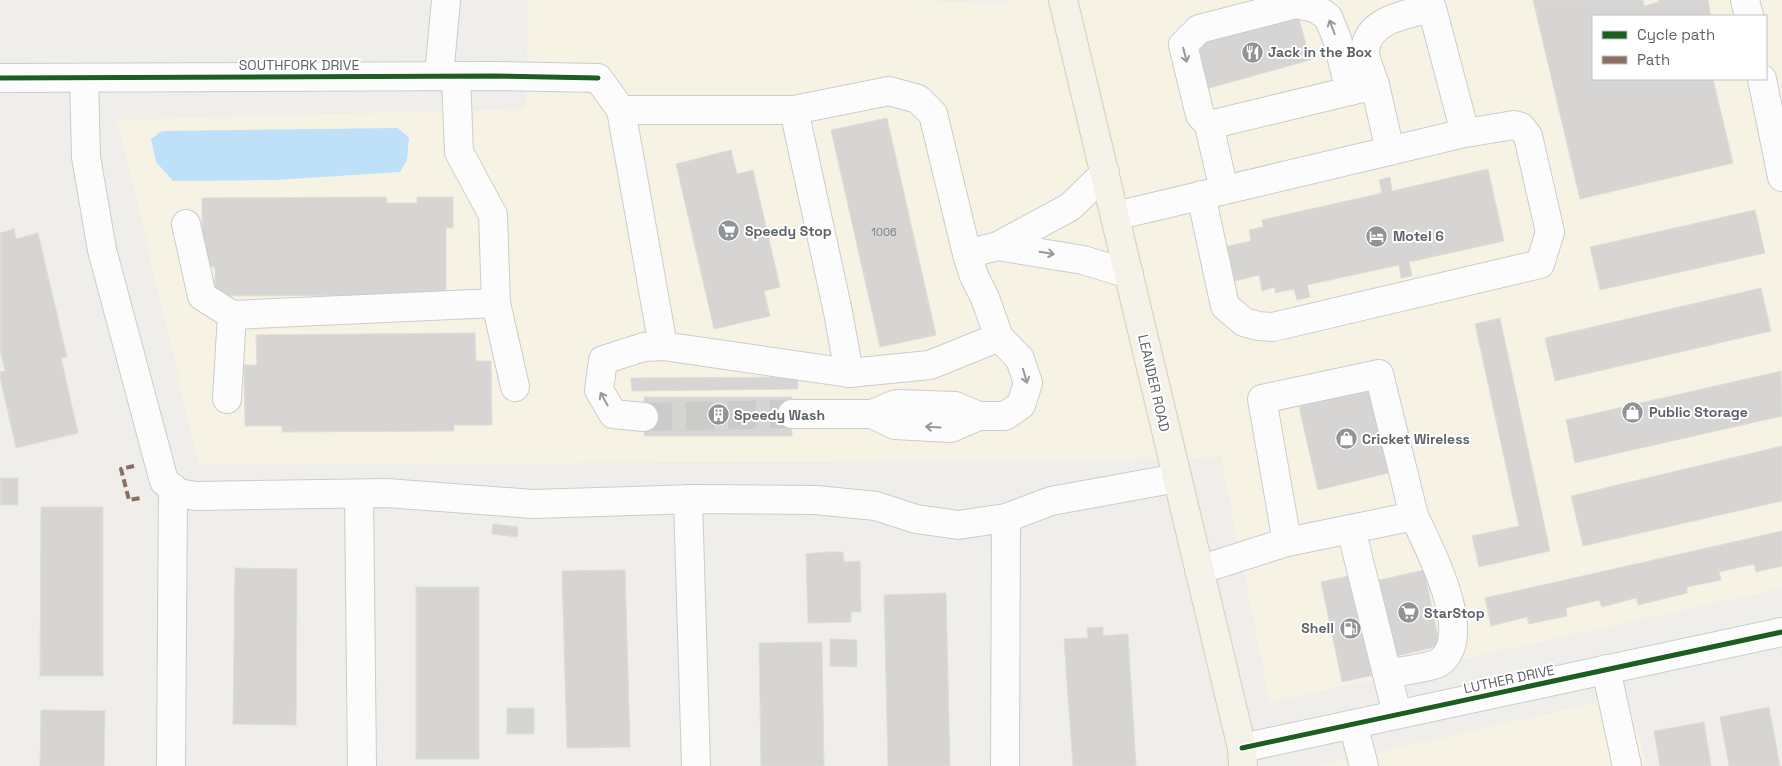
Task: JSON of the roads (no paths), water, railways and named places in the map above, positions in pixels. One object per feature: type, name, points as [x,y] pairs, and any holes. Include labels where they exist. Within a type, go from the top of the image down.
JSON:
[{"type":"main road","name":"LEANDER ROAD","points":[[1063,0],[1243,757]]},
{"type":"street","points":[[446,0],[447,76],[459,152],[493,215],[496,303],[515,387]]},
{"type":"street","points":[[1746,0],[1749,15]]},
{"type":"street","points":[[1115,216],[1213,192],[1390,151],[1464,133],[1514,125],[1521,127],[1528,136],[1550,232],[1540,264],[1283,324],[1258,326],[1244,322],[1226,306],[1213,192],[1209,125],[1200,115],[1183,45],[1199,29],[1296,4],[1315,8],[1328,17],[1390,151]]},
{"type":"street","points":[[1362,88],[1367,38],[1374,30],[1394,18],[1432,8],[1464,133]]},
{"type":"street","name":"SOUTHFORK DRIVE","points":[[0,78],[447,76],[598,78],[621,110]]},
{"type":"street","points":[[84,78],[86,157],[102,250],[164,481],[178,493],[196,496],[386,493],[533,504],[688,499],[816,500],[876,506],[916,519],[958,525],[1006,518],[1051,501],[1177,478]]},
{"type":"street","points":[[1762,80],[1782,177]]},
{"type":"street","points":[[1209,125],[1362,88]]},
{"type":"street","points":[[663,346],[621,110],[794,110],[889,91],[918,99],[933,114],[974,276],[985,298],[999,337],[1020,359],[1028,383],[1021,405],[1005,416],[979,416],[951,428],[895,425],[872,414],[792,414]]},
{"type":"street","points":[[794,110],[838,312],[849,373]]},
{"type":"street","points":[[967,254],[998,246],[1070,207],[1105,173]]},
{"type":"street","points":[[186,224],[202,296],[232,315],[496,303]]},
{"type":"street","points":[[998,246],[1083,260],[1129,274]]},
{"type":"street","points":[[227,399],[232,315]]},
{"type":"street","points":[[644,417],[613,414],[599,390],[603,360],[644,347],[663,346],[849,373],[930,365],[999,337]]},
{"type":"street","points":[[1288,542],[1262,399],[1379,374],[1414,516],[1441,573],[1453,619],[1448,652],[1439,663],[1387,674]]},
{"type":"street","points":[[171,766],[173,488]]},
{"type":"street","points":[[360,494],[362,766]]},
{"type":"street","points":[[688,499],[696,766]]},
{"type":"street","points":[[1199,570],[1288,542],[1414,516]]},
{"type":"street","points":[[1005,766],[1006,518]]},
{"type":"street","points":[[1351,529],[1397,714]]},
{"type":"street","name":"LUTHER DRIVE","points":[[1243,757],[1352,724],[1782,632]]},
{"type":"street","points":[[1606,670],[1627,766]]},
{"type":"street","points":[[1352,724],[1364,766]]},
{"type":"water","points":[[398,128],[409,138],[407,160],[400,172],[275,180],[173,181],[156,162],[151,139],[162,131]]},
{"type":"tunnel","points":[[644,417],[792,414]]},
{"type":"place","name":"Jack in the Box","points":[[1252,52]]},
{"type":"place","name":"Speedy Stop","points":[[729,231]]},
{"type":"place","name":"Motel 6","points":[[1377,236]]},
{"type":"place","name":"Public Storage","points":[[1633,412]]},
{"type":"place","name":"Speedy Wash","points":[[718,415]]},
{"type":"place","name":"Cricket Wireless","points":[[1346,439]]},
{"type":"place","name":"StarStop","points":[[1408,613]]},
{"type":"place","name":"Shell","points":[[1350,628]]}]
